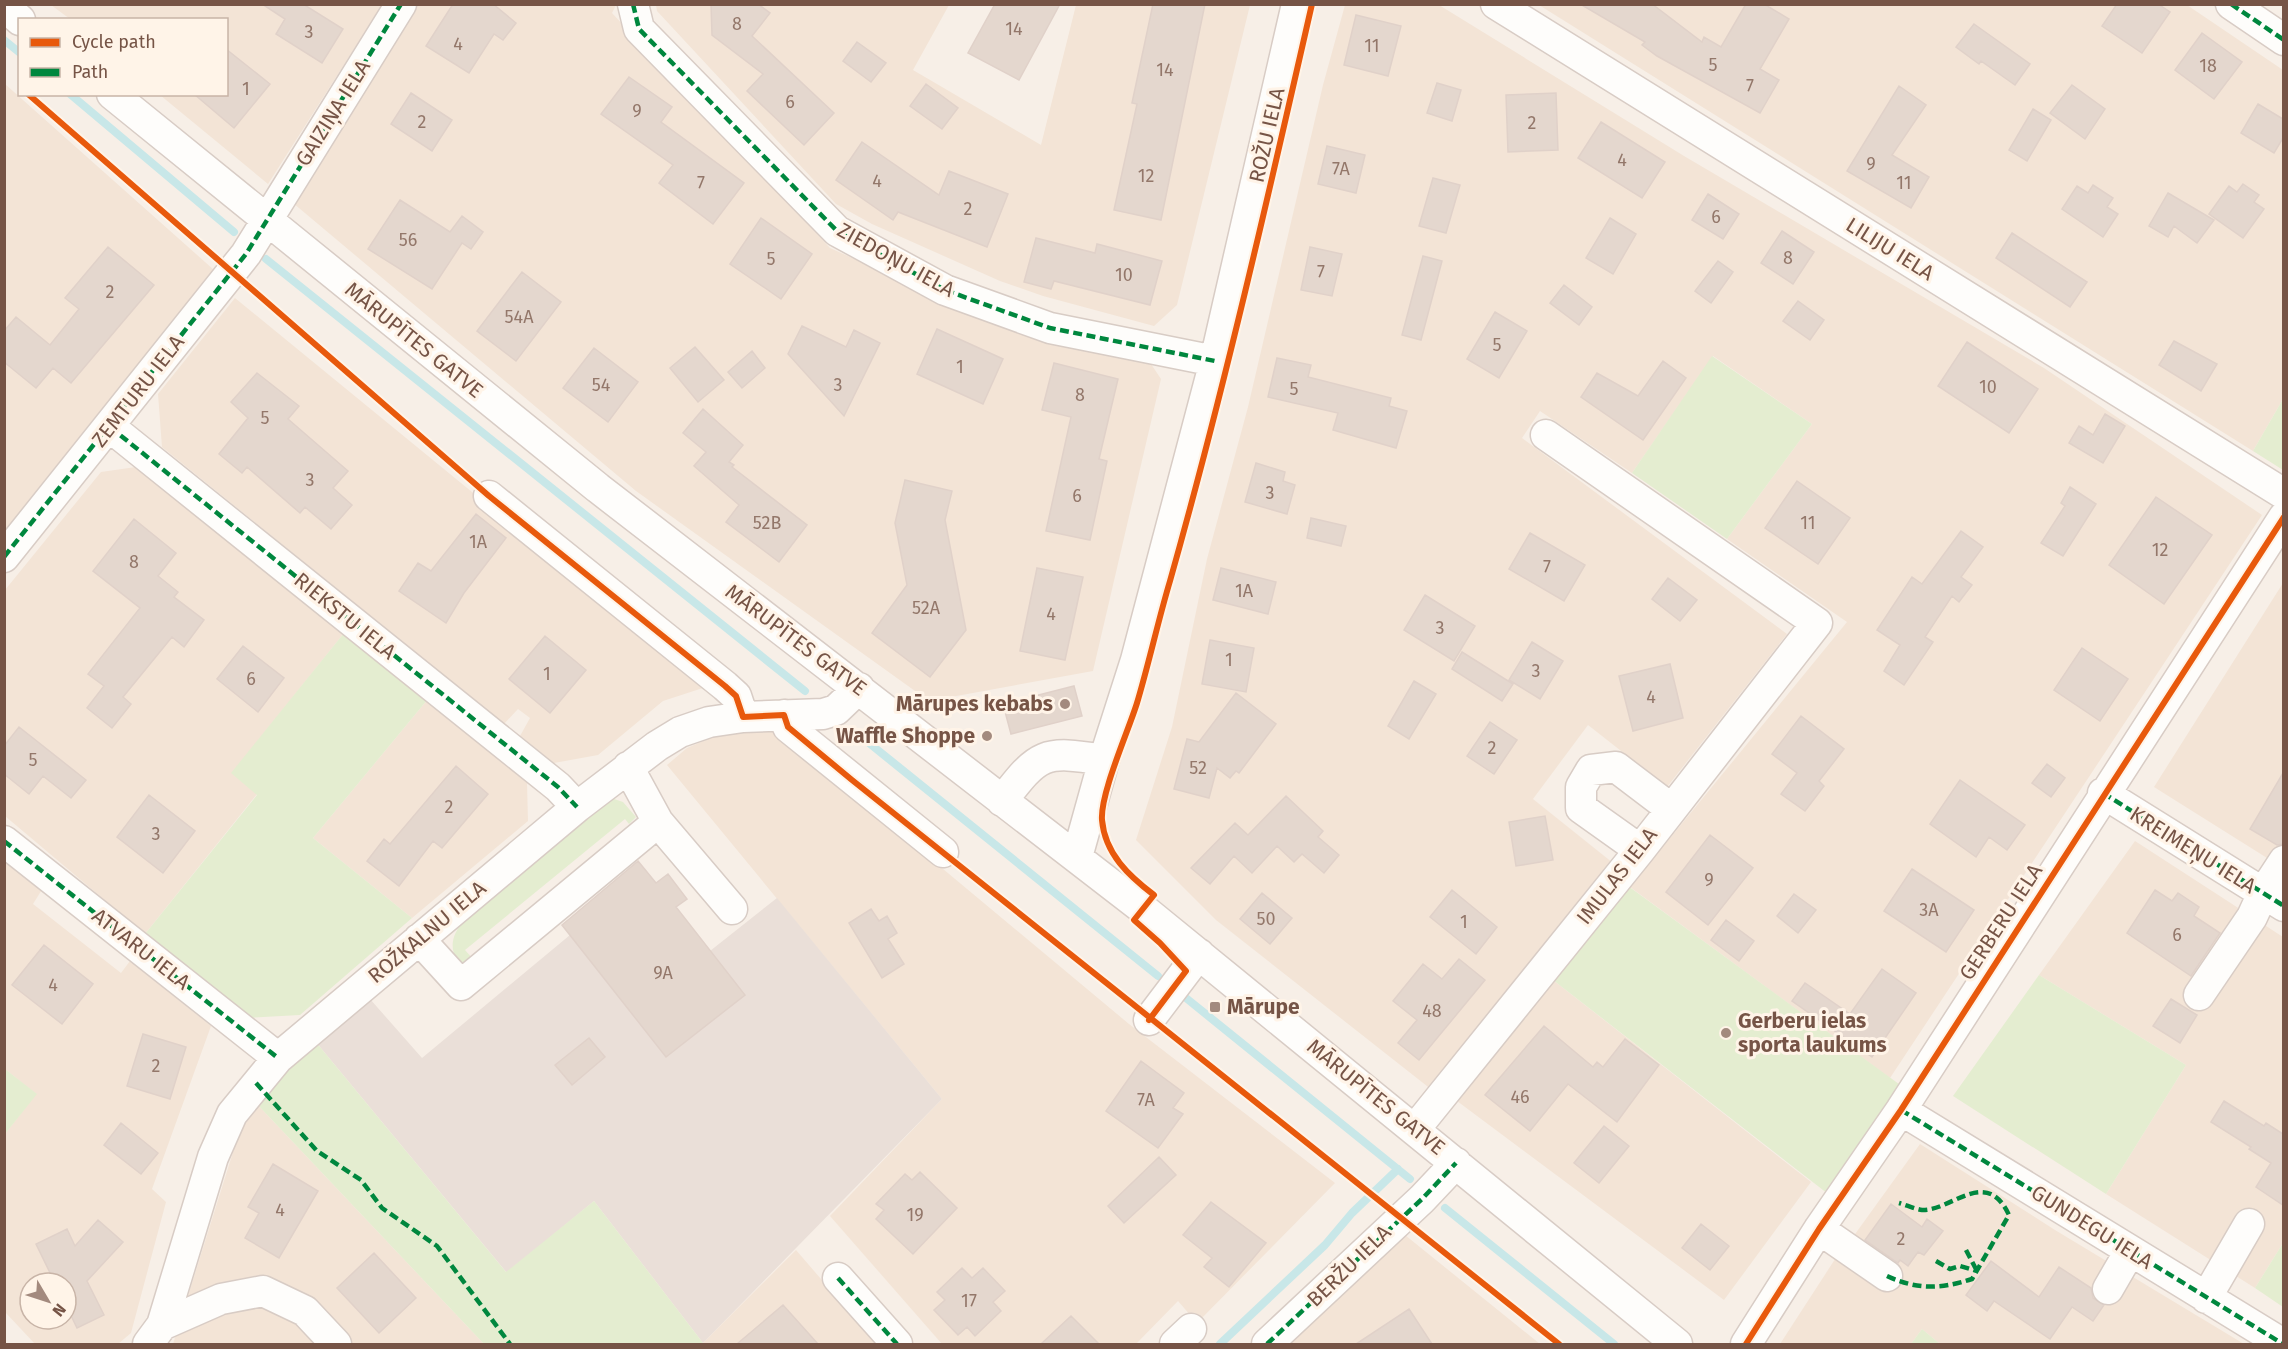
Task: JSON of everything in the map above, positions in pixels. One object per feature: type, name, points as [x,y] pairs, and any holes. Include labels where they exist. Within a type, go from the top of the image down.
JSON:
[{"type":"street","name":"GAIZIŅA IELA","points":[[266,221],[401,4]]},
{"type":"street","name":"ZIEDOŅU IELA","points":[[633,4],[639,29],[837,231],[945,290],[1050,328],[1215,362]]},
{"type":"street","name":"ROŽU IELA","points":[[1077,857],[1104,760],[1136,660],[1215,362],[1297,4]]},
{"type":"street","name":"LILIJU IELA","points":[[1496,4],[2283,495]]},
{"type":"street","points":[[2231,4],[2283,40]]},
{"type":"street","points":[[4,6],[18,18]]},
{"type":"street","name":"MĀRUPĪTES GATVE","points":[[114,96],[598,488],[860,688],[1199,954],[1677,1344]]},
{"type":"street","name":"ZEMTURU IELA","points":[[4,557],[246,254],[266,221]]},
{"type":"street","name":"RIEKSTU IELA","points":[[110,427],[558,787],[577,807]]},
{"type":"street","name":"IMULAS IELA","points":[[1415,1128],[1640,850],[1670,808],[1817,623],[1546,435]]},
{"type":"street","points":[[489,496],[725,686],[736,696],[744,717]]},
{"type":"street","name":"GERBERU IELA","points":[[1746,1344],[1819,1229],[1901,1110],[2283,517]]},
{"type":"street","points":[[836,766],[837,710],[860,688]]},
{"type":"street","name":"ROŽKALNU IELA","points":[[155,1334],[213,1157],[232,1114],[279,1058],[577,807],[628,767],[680,732],[709,722],[744,717],[823,714],[837,710]]},
{"type":"street","points":[[784,715],[788,727],[943,852]]},
{"type":"street","points":[[1002,801],[1027,769],[1042,758],[1064,753],[1104,760]]},
{"type":"street","points":[[628,767],[658,822],[732,909]]},
{"type":"street","points":[[1640,850],[1581,808],[1581,787],[1591,770],[1616,767],[1670,808]]},
{"type":"street","name":"KREIMEŅU IELA","points":[[2103,794],[2273,899]]},
{"type":"street","points":[[419,939],[462,984],[658,822]]},
{"type":"street","name":"ATVARU IELA","points":[[4,841],[279,1058]]},
{"type":"street","points":[[2199,995],[2252,917],[2273,899],[2283,861]]},
{"type":"street","points":[[1149,1020],[1199,954]]},
{"type":"street","name":"GUNDEGU IELA","points":[[1901,1110],[2283,1344]]},
{"type":"street","name":"BERŽU IELA","points":[[1267,1344],[1436,1185],[1456,1162]]},
{"type":"street","points":[[2206,1298],[2248,1224]]},
{"type":"street","points":[[1819,1229],[1887,1276]]},
{"type":"street","points":[[2108,1289],[2130,1251]]},
{"type":"street","points":[[838,1278],[897,1344]]},
{"type":"street","points":[[155,1334],[221,1299],[263,1291],[305,1311],[336,1344]]},
{"type":"shaded area","points":[[51,5],[382,5],[268,184],[161,96],[228,96],[228,18],[69,18]]},
{"type":"shaded area","points":[[417,5],[616,5],[612,13],[830,248],[1028,337],[1149,361],[1161,379],[1093,671],[929,701],[636,491],[293,203]]},
{"type":"shaded area","points":[[656,5],[949,5],[913,70],[1041,145],[1076,5],[1250,5],[1177,305],[1154,326],[1043,296],[1000,281],[872,224],[836,204],[657,11]]},
{"type":"shaded area","points":[[1345,5],[1439,5],[1684,156],[2044,368],[2262,515],[1890,1078],[1630,887],[1847,622],[1727,539],[1812,424],[1713,356],[1632,473],[1540,411],[1522,438],[1787,634],[1667,787],[1588,725],[1533,799],[1613,863],[1432,1090],[1216,920],[1136,840],[1172,727],[1207,559],[1248,407],[1323,85]]},
{"type":"shaded area","points":[[1539,5],[2187,5],[2283,70],[2283,399],[2253,451]]},
{"type":"shaded area","points":[[5,84],[214,270],[5,531]]},
{"type":"shaded area","points":[[235,298],[709,686],[663,701],[598,755],[554,763],[520,736],[530,718],[518,709],[504,724],[162,447],[158,394]]},
{"type":"shaded area","points":[[136,467],[344,633],[232,773],[257,794],[145,934],[5,816],[5,590],[101,472]]},
{"type":"shaded area","points":[[2283,583],[2283,868],[2154,787]]},
{"type":"shaded area","points":[[428,699],[527,783],[528,821],[412,918],[313,838]]},
{"type":"shaded area","points":[[774,728],[1129,1024],[1335,1183],[1197,1323],[1178,1301],[1136,1344],[942,1344],[830,1216],[942,1099],[667,765],[687,748],[720,734]]},
{"type":"shaded area","points":[[2135,841],[2283,937],[2283,1243],[2255,1288],[2106,1194],[2186,1065],[2039,975]]},
{"type":"shaded area","points":[[4,858],[43,888],[33,904],[121,973],[130,961],[211,1026],[152,1189],[166,1202],[131,1333],[118,1344],[35,1344],[23,1331],[78,1331],[78,1271],[18,1271],[18,1326],[5,1312],[5,1134],[36,1094],[5,1069]]},
{"type":"shaded area","points":[[777,898],[942,1099],[703,1343],[594,1201],[507,1273],[315,1041],[370,999],[422,1058],[570,935],[666,1057],[744,995],[710,951]]},
{"type":"shaded area","points":[[1553,980],[1811,1182],[1724,1300],[1457,1101]]},
{"type":"shaded area","points":[[256,1103],[484,1344],[173,1344],[244,1117]]},
{"type":"shaded area","points":[[1920,1144],[2055,1230],[2244,1344],[1940,1344],[1922,1329],[1911,1344],[1780,1344],[1839,1253],[1845,1248]]},
{"type":"shaded area","points":[[1405,1235],[1540,1344],[1288,1344]]},
{"type":"shaded area","points":[[796,1250],[877,1344],[703,1343]]},
{"type":"green space","points":[[1712,356],[1812,424],[1727,539],[1632,473]]},
{"type":"green space","points":[[2283,399],[2283,470],[2253,451]]},
{"type":"green space","points":[[344,633],[428,699],[313,838],[412,918],[300,1015],[246,1018],[145,934],[257,795],[231,773]]},
{"type":"green space","points":[[614,799],[623,802],[636,817],[629,824],[625,819],[465,950],[473,959],[467,965],[458,963],[453,951],[453,940],[464,919],[596,809]]},
{"type":"green space","name":"Gerberu ielas sporta laukums","points":[[1624,883],[1903,1087],[1832,1197],[1553,980]]},
{"type":"green space","points":[[2039,975],[2186,1065],[2106,1194],[1953,1096]]},
{"type":"green space","points":[[315,1041],[506,1272],[594,1201],[703,1343],[484,1344],[256,1103]]},
{"type":"green space","points":[[5,1069],[37,1094],[5,1134]]},
{"type":"green space","points":[[2283,1243],[2283,1307],[2255,1288]]},
{"type":"green space","points":[[1922,1329],[1940,1344],[1911,1344]]},
{"type":"building","points":[[262,4],[303,4],[343,29],[322,63],[276,34],[285,19]]},
{"type":"building","points":[[453,4],[493,4],[516,23],[503,40],[494,34],[469,73],[426,46]]},
{"type":"building","points":[[711,4],[758,4],[770,13],[752,36],[834,113],[804,145],[747,91],[763,74],[712,35]]},
{"type":"building","points":[[995,4],[1060,4],[1019,80],[968,53]]},
{"type":"building","points":[[1153,4],[1205,4],[1161,220],[1114,210],[1137,104],[1132,103]]},
{"type":"building","points":[[1580,4],[1652,4],[1702,42],[1704,37],[1721,47],[1746,4],[1764,4],[1789,19],[1760,69],[1779,80],[1760,113],[1657,56],[1642,45],[1645,42]]},
{"type":"building","points":[[2117,4],[2158,4],[2170,12],[2142,53],[2102,26]]},
{"type":"building","points":[[1356,15],[1401,26],[1388,76],[1344,65]]},
{"type":"building","points":[[1974,24],[2030,64],[2015,85],[1981,61],[1979,64],[1956,47]]},
{"type":"building","points":[[2202,33],[2242,62],[2214,99],[2175,70]]},
{"type":"building","points":[[857,42],[886,63],[871,82],[843,61]]},
{"type":"building","points":[[228,51],[270,84],[234,128],[196,96],[228,96]]},
{"type":"building","points":[[629,77],[672,107],[661,122],[744,183],[713,224],[659,183],[673,165],[601,114]]},
{"type":"building","points":[[1437,83],[1461,90],[1452,121],[1427,113]]},
{"type":"building","points":[[926,84],[958,108],[942,129],[910,106]]},
{"type":"building","points":[[2072,85],[2105,109],[2085,139],[2050,113]]},
{"type":"building","points":[[1899,86],[1926,105],[1892,155],[1929,177],[1911,208],[1847,171]]},
{"type":"building","points":[[411,93],[452,120],[432,151],[391,124]]},
{"type":"building","points":[[1556,93],[1558,150],[1508,152],[1506,95]]},
{"type":"building","points":[[2258,104],[2283,119],[2283,138],[2274,153],[2241,133]]},
{"type":"building","points":[[2033,109],[2051,120],[2027,161],[2009,150]]},
{"type":"building","points":[[1601,122],[1665,162],[1642,198],[1578,158]]},
{"type":"building","points":[[862,142],[939,195],[949,171],[1008,194],[987,247],[898,212],[893,220],[836,180]]},
{"type":"building","points":[[1327,146],[1365,155],[1356,193],[1318,184]]},
{"type":"building","points":[[1433,178],[1460,185],[1446,233],[1419,226]]},
{"type":"building","points":[[2243,184],[2259,195],[2254,202],[2264,209],[2243,238],[2209,214],[2229,186],[2237,192]]},
{"type":"building","points":[[2093,185],[2113,198],[2107,207],[2118,214],[2103,237],[2062,209],[2077,186],[2088,193]]},
{"type":"building","points":[[2168,193],[2214,220],[2197,243],[2174,226],[2168,237],[2149,226]]},
{"type":"building","points":[[1708,194],[1739,214],[1723,239],[1692,220]]},
{"type":"building","points":[[400,200],[450,232],[462,216],[483,232],[471,249],[462,243],[432,289],[368,249]]},
{"type":"building","points":[[761,218],[812,254],[781,299],[730,264]]},
{"type":"building","points":[[1610,218],[1636,234],[1613,274],[1586,258]]},
{"type":"building","points":[[1782,231],[1814,252],[1793,284],[1761,263]]},
{"type":"building","points":[[2012,233],[2087,282],[2070,307],[1996,258]]},
{"type":"building","points":[[1036,238],[1095,253],[1097,244],[1162,261],[1150,305],[1054,281],[1051,289],[1024,282]]},
{"type":"building","points":[[108,247],[154,285],[71,383],[53,368],[36,388],[4,362],[4,331],[16,317],[50,345],[79,309],[65,298]]},
{"type":"building","points":[[1310,247],[1342,254],[1332,296],[1301,290]]},
{"type":"building","points":[[1423,256],[1442,261],[1421,340],[1402,335]]},
{"type":"building","points":[[1718,261],[1733,272],[1711,303],[1695,291]]},
{"type":"building","points":[[522,272],[561,302],[516,361],[477,331]]},
{"type":"building","points":[[1564,285],[1592,307],[1579,325],[1550,303]]},
{"type":"building","points":[[1798,301],[1824,320],[1810,340],[1783,321]]},
{"type":"building","points":[[1495,312],[1527,331],[1499,378],[1467,359]]},
{"type":"building","points":[[802,326],[846,347],[854,330],[880,343],[844,416],[788,354]]},
{"type":"building","points":[[937,329],[1003,359],[983,404],[917,374]]},
{"type":"building","points":[[2174,341],[2217,364],[2201,391],[2159,365]]},
{"type":"building","points":[[1967,342],[2038,389],[2009,433],[1938,386]]},
{"type":"building","points":[[695,347],[724,380],[698,402],[670,368]]},
{"type":"building","points":[[594,348],[638,382],[608,422],[563,388]]},
{"type":"building","points":[[752,351],[765,368],[742,388],[728,372]]},
{"type":"building","points":[[1277,358],[1311,365],[1308,377],[1391,398],[1389,406],[1407,411],[1396,448],[1333,430],[1338,413],[1268,397]]},
{"type":"building","points":[[1663,361],[1686,378],[1643,440],[1581,397],[1597,373],[1638,396]]},
{"type":"building","points":[[1054,363],[1118,379],[1099,459],[1107,461],[1090,540],[1046,531],[1071,417],[1042,410]]},
{"type":"building","points":[[257,373],[299,406],[288,419],[348,471],[333,488],[352,505],[331,529],[305,507],[300,513],[247,467],[242,473],[219,454],[248,418],[231,402]]},
{"type":"building","points":[[703,409],[743,445],[729,462],[734,465],[732,467],[807,525],[779,562],[726,522],[739,505],[694,466],[706,452],[683,433]]},
{"type":"building","points":[[2105,414],[2125,426],[2103,463],[2069,443],[2079,426],[2093,435]]},
{"type":"building","points":[[1256,463],[1285,472],[1283,481],[1295,485],[1287,514],[1245,502]]},
{"type":"building","points":[[905,480],[952,491],[945,520],[966,630],[930,677],[872,633],[907,585],[895,523]]},
{"type":"building","points":[[1797,481],[1850,518],[1818,564],[1765,528]]},
{"type":"building","points":[[2070,487],[2096,504],[2063,556],[2041,543],[2065,506],[2061,503]]},
{"type":"building","points":[[2156,497],[2212,535],[2164,604],[2109,565]]},
{"type":"building","points":[[476,514],[506,538],[464,593],[446,623],[399,591],[418,563],[431,571]]},
{"type":"building","points":[[1311,518],[1346,526],[1341,546],[1307,538]]},
{"type":"building","points":[[134,519],[176,553],[158,576],[178,592],[174,597],[204,620],[184,647],[172,637],[123,697],[131,704],[112,728],[87,708],[104,686],[88,674],[140,608],[93,571]]},
{"type":"building","points":[[1961,531],[1983,547],[1961,577],[1972,585],[1959,602],[1952,596],[1925,637],[1933,642],[1904,685],[1884,671],[1900,645],[1877,630],[1912,577],[1922,584]]},
{"type":"building","points":[[1530,533],[1585,565],[1564,601],[1509,569]]},
{"type":"building","points":[[1037,568],[1083,577],[1065,660],[1020,651]]},
{"type":"building","points":[[1221,568],[1276,582],[1268,614],[1213,600]]},
{"type":"building","points":[[1668,578],[1697,600],[1680,621],[1652,599]]},
{"type":"building","points":[[1425,595],[1475,626],[1454,661],[1404,630]]},
{"type":"building","points":[[545,636],[586,670],[550,713],[509,679]]},
{"type":"building","points":[[1210,640],[1254,648],[1246,692],[1202,684]]},
{"type":"building","points":[[1532,642],[1563,661],[1540,699],[1509,680]]},
{"type":"building","points":[[243,646],[284,678],[258,712],[217,679]]},
{"type":"building","points":[[2082,648],[2128,679],[2100,721],[2054,690]]},
{"type":"building","points":[[1462,652],[1513,684],[1502,701],[1452,669]]},
{"type":"building","points":[[1670,664],[1683,718],[1633,731],[1619,676]]},
{"type":"building","points":[[1414,681],[1436,694],[1409,739],[1388,726]]},
{"type":"building","points":[[1074,686],[1082,716],[1011,734],[1003,704]]},
{"type":"building","points":[[1236,693],[1276,724],[1239,773],[1236,771],[1230,778],[1217,768],[1209,798],[1174,789],[1187,739],[1199,742]]},
{"type":"building","points":[[1801,716],[1844,749],[1819,781],[1824,786],[1805,811],[1781,794],[1797,773],[1772,754]]},
{"type":"building","points":[[1490,722],[1517,740],[1494,774],[1467,756]]},
{"type":"building","points":[[19,727],[86,780],[71,798],[43,776],[29,794],[4,774],[4,746]]},
{"type":"building","points":[[2047,764],[2065,778],[2051,797],[2032,783]]},
{"type":"building","points":[[456,766],[488,794],[442,848],[433,841],[399,886],[367,861],[384,839],[390,844]]},
{"type":"building","points":[[2283,773],[2283,844],[2277,845],[2250,829]]},
{"type":"building","points":[[1960,780],[2025,825],[2007,850],[1989,837],[1976,857],[1930,824]]},
{"type":"building","points":[[149,795],[195,831],[163,873],[117,837]]},
{"type":"building","points":[[1286,796],[1323,831],[1318,837],[1339,855],[1324,873],[1302,854],[1294,862],[1277,846],[1252,873],[1234,856],[1210,884],[1191,868],[1235,823],[1248,835]]},
{"type":"building","points":[[1545,816],[1553,860],[1516,866],[1509,822]]},
{"type":"building","points":[[1710,835],[1753,868],[1708,925],[1666,892]]},
{"type":"building","points":[[638,861],[656,883],[668,874],[687,899],[676,907],[745,995],[666,1057],[562,925]]},
{"type":"building","points":[[1912,869],[1974,910],[1946,952],[1884,911]]},
{"type":"building","points":[[1452,890],[1497,927],[1476,954],[1430,917]]},
{"type":"building","points":[[2155,890],[2172,901],[2178,893],[2199,907],[2194,916],[2220,933],[2191,976],[2127,933]]},
{"type":"building","points":[[1262,893],[1292,918],[1270,944],[1240,919]]},
{"type":"building","points":[[1794,894],[1816,910],[1798,933],[1777,916]]},
{"type":"building","points":[[871,909],[879,921],[887,916],[897,933],[888,939],[904,964],[882,978],[849,923]]},
{"type":"building","points":[[1726,920],[1754,941],[1739,961],[1711,940]]},
{"type":"building","points":[[44,945],[93,984],[62,1024],[12,985]]},
{"type":"building","points":[[1459,959],[1485,980],[1419,1060],[1398,1043],[1417,1020],[1393,1001],[1423,964],[1442,979]]},
{"type":"building","points":[[1882,969],[1916,993],[1872,1057],[1792,1001],[1805,983],[1850,1014]]},
{"type":"building","points":[[2171,999],[2197,1015],[2180,1043],[2153,1026]]},
{"type":"building","points":[[1544,1026],[1593,1067],[1597,1062],[1603,1067],[1625,1039],[1659,1065],[1617,1122],[1568,1084],[1530,1131],[1485,1095]]},
{"type":"building","points":[[143,1034],[186,1047],[170,1099],[127,1086]]},
{"type":"building","points":[[589,1038],[605,1057],[572,1085],[555,1065]]},
{"type":"building","points":[[1141,1061],[1184,1093],[1173,1108],[1183,1114],[1158,1148],[1106,1111]]},
{"type":"building","points":[[2224,1101],[2264,1126],[2266,1123],[2283,1134],[2283,1205],[2256,1187],[2271,1163],[2249,1149],[2251,1147],[2211,1122]]},
{"type":"building","points":[[121,1123],[158,1153],[141,1174],[104,1145]]},
{"type":"building","points":[[1604,1126],[1629,1146],[1599,1183],[1574,1163]]},
{"type":"building","points":[[1159,1157],[1176,1175],[1124,1223],[1108,1206]]},
{"type":"building","points":[[273,1164],[318,1191],[279,1258],[245,1238],[259,1213],[248,1207]]},
{"type":"building","points":[[920,1172],[957,1208],[913,1254],[876,1219],[884,1210],[876,1204],[905,1174],[912,1180]]},
{"type":"building","points":[[1211,1202],[1266,1243],[1229,1287],[1204,1267],[1212,1258],[1183,1235]]},
{"type":"building","points":[[1891,1204],[1922,1227],[1927,1219],[1943,1231],[1924,1255],[1918,1252],[1908,1266],[1900,1260],[1898,1263],[1865,1240]]},
{"type":"building","points":[[98,1220],[123,1242],[87,1281],[104,1315],[78,1328],[78,1271],[49,1271],[36,1244],[67,1229],[75,1246]]},
{"type":"building","points":[[1701,1224],[1729,1246],[1710,1270],[1682,1248]]},
{"type":"building","points":[[374,1253],[416,1298],[379,1333],[337,1288]]},
{"type":"building","points":[[1991,1261],[2039,1297],[2059,1267],[2091,1288],[2093,1298],[2104,1305],[2093,1321],[2072,1307],[2050,1339],[1994,1301],[1987,1311],[1966,1295]]},
{"type":"building","points":[[962,1268],[972,1278],[983,1268],[1005,1291],[993,1302],[1001,1311],[975,1336],[967,1327],[958,1335],[934,1310],[945,1300],[937,1292]]},
{"type":"building","points":[[783,1305],[818,1344],[737,1344]]},
{"type":"building","points":[[1409,1309],[1432,1344],[1356,1344]]},
{"type":"building","points":[[1071,1316],[1099,1344],[1041,1344]]},
{"type":"waterway","points":[[4,40],[18,51]]},
{"type":"waterway","points":[[72,96],[234,232]]},
{"type":"waterway","points":[[266,259],[805,691]]},
{"type":"waterway","points":[[864,739],[1158,976]]},
{"type":"waterway","points":[[1186,998],[1410,1179]]},
{"type":"waterway","points":[[1220,1344],[1325,1245],[1352,1213],[1398,1169]]},
{"type":"waterway","points":[[1445,1208],[1614,1344]]},
{"type":"marked path","points":[[4,557],[246,254],[401,4]]},
{"type":"marked path","points":[[633,4],[639,29],[837,231],[945,290],[1050,328],[1215,361]]},
{"type":"marked path","points":[[2231,4],[2284,40]]},
{"type":"marked path","points":[[110,427],[558,787],[577,807]]},
{"type":"marked path","points":[[2103,793],[2284,906]]},
{"type":"marked path","points":[[4,841],[278,1058]]},
{"type":"marked path","points":[[256,1083],[317,1151],[361,1180],[382,1208],[437,1246],[510,1344]]},
{"type":"marked path","points":[[1901,1110],[2283,1344]]},
{"type":"marked path","points":[[1267,1344],[1422,1199],[1456,1163]]},
{"type":"marked path","points":[[1887,1276],[1919,1286],[1950,1285],[1972,1279],[2009,1215],[2000,1201],[1990,1194],[1979,1192],[1922,1210],[1899,1203]]},
{"type":"marked path","points":[[1966,1250],[1977,1271]]},
{"type":"marked path","points":[[1936,1261],[1950,1269],[1960,1266],[1977,1271]]},
{"type":"marked path","points":[[838,1278],[897,1344]]},
{"type":"cycle path","points":[[1149,1020],[1186,971],[1134,920],[1154,895],[1127,872],[1113,854],[1102,820],[1105,795],[1141,688],[1209,437],[1312,4]]},
{"type":"cycle path","points":[[30,96],[489,496],[725,686],[736,696],[743,717],[784,715],[788,727],[852,780],[1559,1344]]},
{"type":"cycle path","points":[[1746,1344],[1819,1229],[1901,1110],[2284,517]]},
{"type":"place","name":"Mārupes kebabs","points":[[1065,704]]},
{"type":"place","name":"Waffle Shoppe","points":[[987,736]]},
{"type":"place","name":"Mārupe","points":[[1215,1007]]},
{"type":"place","name":"Gerberu ielas sporta laukums","points":[[1726,1033]]}]
